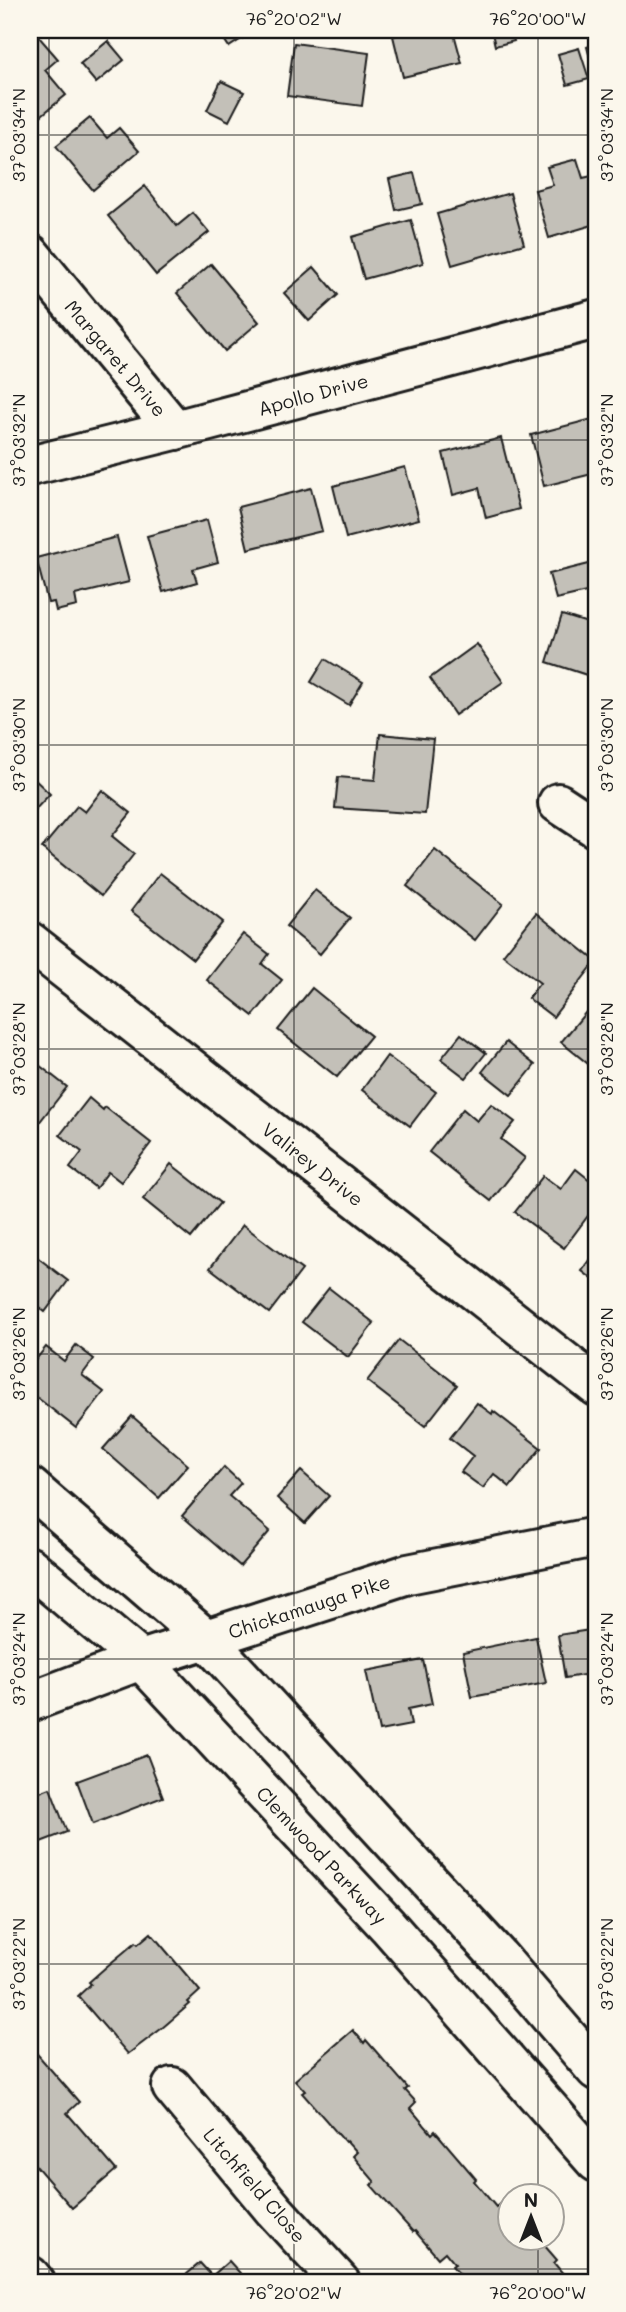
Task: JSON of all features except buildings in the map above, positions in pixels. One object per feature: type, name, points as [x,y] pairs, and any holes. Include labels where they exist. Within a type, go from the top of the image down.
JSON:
[{"type":"street","name":"Margaret Drive","points":[[30,254],[175,430]]},
{"type":"street","name":"Apollo Drive","points":[[30,466],[596,318]]},
{"type":"street","points":[[558,803],[596,828]]},
{"type":"street","name":"Valirey Drive","points":[[30,942],[596,1386]]},
{"type":"street","points":[[30,1488],[207,1640],[498,1956],[596,2070]]},
{"type":"street","name":"Chickamauga Pike","points":[[30,1702],[141,1660],[408,1574],[596,1537]]},
{"type":"street","name":"Clemwood Parkway","points":[[30,1567],[141,1660],[388,1926],[596,2162]]},
{"type":"street","name":"Litchfield Close","points":[[172,2087],[274,2210],[340,2282]]},
{"type":"street","points":[[30,2276],[35,2282]]}]
